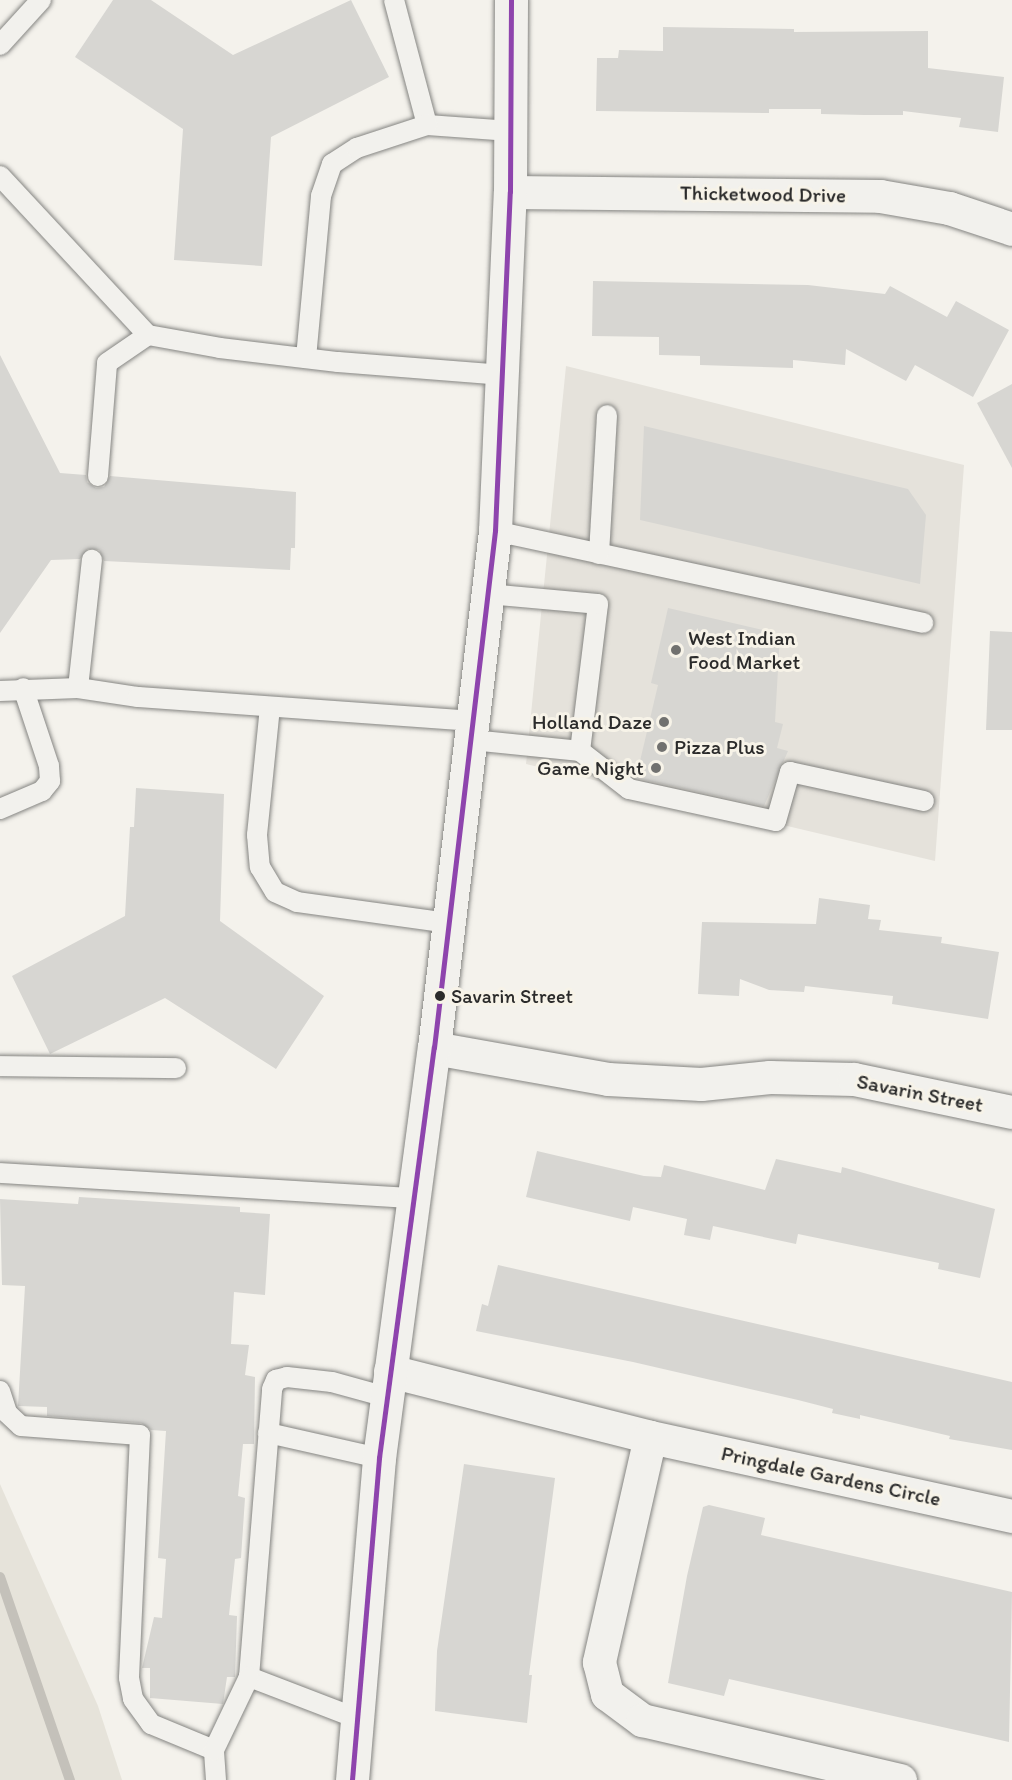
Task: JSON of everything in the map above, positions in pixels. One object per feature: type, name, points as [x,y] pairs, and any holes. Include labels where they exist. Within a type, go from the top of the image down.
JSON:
[{"type":"street","points":[[352,1780],[379,1458],[412,1198],[434,1048],[495,531],[510,192],[511,0]]},
{"type":"street","name":"Thicketwood Drive","points":[[510,192],[880,196],[949,208],[1012,229]]},
{"type":"street","name":"Savarin Street","points":[[434,1048],[608,1079],[701,1084],[770,1077],[855,1079],[1012,1112]]},
{"type":"street","name":"Pringdale Gardens Circle","points":[[388,1384],[650,1437],[1012,1516]]},
{"type":"street","points":[[650,1437],[599,1662],[607,1694],[642,1720],[900,1780]]},
{"type":"lane","points":[[0,45],[41,0]]},
{"type":"lane","points":[[394,0],[427,125]]},
{"type":"lane","points":[[306,358],[321,195],[332,164],[357,148],[427,125],[511,131]]},
{"type":"lane","points":[[0,176],[148,335],[306,358],[503,375]]},
{"type":"lane","points":[[98,476],[107,363],[148,335]]},
{"type":"lane","points":[[599,554],[607,415]]},
{"type":"lane","points":[[495,531],[923,623]]},
{"type":"lane","points":[[78,688],[92,560]]},
{"type":"lane","points":[[489,594],[598,604],[580,751]]},
{"type":"lane","points":[[0,809],[42,791],[50,781],[49,766],[23,688]]},
{"type":"lane","points":[[0,691],[23,688],[78,688],[138,697],[270,707],[473,731],[580,751],[629,789],[776,821],[790,771],[924,801]]},
{"type":"lane","points":[[270,707],[257,835],[260,867],[275,892],[297,902],[449,923]]},
{"type":"lane","points":[[0,1066],[176,1068]]},
{"type":"lane","points":[[0,1173],[412,1198]]},
{"type":"lane","points":[[216,1780],[214,1750],[249,1677],[272,1389],[276,1380],[287,1377],[332,1382],[388,1384]]},
{"type":"lane","points":[[0,1391],[7,1413],[21,1426],[140,1435],[129,1678],[133,1699],[151,1725],[214,1750]]},
{"type":"lane","points":[[267,1433],[379,1458]]},
{"type":"lane","points":[[249,1677],[356,1718]]},
{"type":"shaded area","points":[[566,366],[964,465],[935,861],[526,764]]},
{"type":"shaded area","points":[[0,1484],[98,1706],[122,1780],[0,1780]]},
{"type":"building","points":[[113,0],[151,0],[233,55],[351,0],[389,77],[271,137],[262,266],[174,260],[183,129],[75,57]]},
{"type":"building","points":[[663,27],[794,29],[794,32],[928,31],[928,68],[1004,77],[998,132],[959,127],[961,118],[903,111],[903,115],[864,115],[821,114],[821,109],[769,109],[769,113],[596,111],[597,58],[618,58],[619,50],[663,51]]},
{"type":"building","points":[[593,281],[808,285],[885,294],[890,286],[947,317],[956,301],[1009,330],[973,397],[915,365],[906,381],[846,349],[845,365],[793,360],[793,368],[700,365],[700,356],[659,355],[659,337],[592,336]]},
{"type":"building","points":[[0,355],[60,473],[86,475],[87,482],[96,488],[104,487],[110,476],[296,492],[295,548],[291,548],[290,570],[104,561],[99,550],[88,549],[80,559],[51,560],[0,633]]},
{"type":"building","points":[[1012,384],[1012,468],[977,403]]},
{"type":"building","points":[[644,426],[908,489],[926,515],[920,584],[640,520]]},
{"type":"building","points":[[668,608],[780,634],[775,722],[783,724],[777,748],[788,751],[764,806],[636,778],[658,685],[651,683]]},
{"type":"building","points":[[990,631],[1012,632],[1012,730],[986,730]]},
{"type":"building","points":[[136,788],[224,794],[220,921],[324,996],[276,1069],[165,998],[50,1054],[12,976],[125,916],[130,827],[134,827]]},
{"type":"building","points":[[819,898],[870,905],[868,919],[881,920],[879,930],[942,937],[941,943],[999,952],[988,1019],[892,1004],[893,996],[805,986],[804,992],[769,990],[740,979],[739,996],[698,994],[702,922],[816,924]]},
{"type":"building","points":[[537,1151],[644,1176],[661,1177],[664,1165],[765,1190],[776,1159],[841,1173],[842,1167],[995,1209],[980,1278],[938,1269],[939,1263],[798,1234],[796,1244],[713,1226],[710,1240],[684,1235],[687,1219],[633,1207],[630,1221],[526,1197]]},
{"type":"building","points":[[79,1197],[240,1207],[240,1212],[270,1214],[265,1295],[234,1292],[231,1344],[249,1345],[245,1375],[255,1377],[254,1444],[243,1444],[238,1496],[245,1498],[241,1558],[235,1559],[229,1615],[237,1616],[235,1677],[227,1677],[223,1704],[150,1698],[150,1668],[142,1668],[154,1617],[162,1618],[166,1559],[158,1558],[166,1431],[151,1430],[141,1423],[47,1416],[47,1407],[18,1406],[25,1286],[2,1285],[0,1199],[78,1204]]},
{"type":"building","points":[[498,1265],[1012,1382],[1012,1450],[949,1439],[950,1436],[860,1415],[860,1419],[832,1413],[833,1409],[798,1400],[633,1362],[476,1331],[482,1304],[488,1306]]},
{"type":"building","points":[[464,1464],[555,1478],[529,1675],[532,1675],[527,1723],[435,1711],[437,1651]]},
{"type":"building","points":[[709,1505],[765,1518],[761,1535],[1012,1592],[1009,1742],[729,1679],[724,1696],[668,1683],[687,1576],[703,1507]]},
{"type":"waterway","points":[[0,1577],[70,1780]]},
{"type":"transit line","points":[[352,1780],[379,1458],[434,1048],[495,531],[510,192],[511,0]]},
{"type":"place","name":"West Indian Food Market","points":[[676,650]]},
{"type":"place","name":"Holland Daze","points":[[664,722]]},
{"type":"place","name":"Pizza Plus","points":[[662,747]]},
{"type":"place","name":"Game Night","points":[[656,768]]},
{"type":"place","name":"Savarin Street","points":[[440,996]]}]
